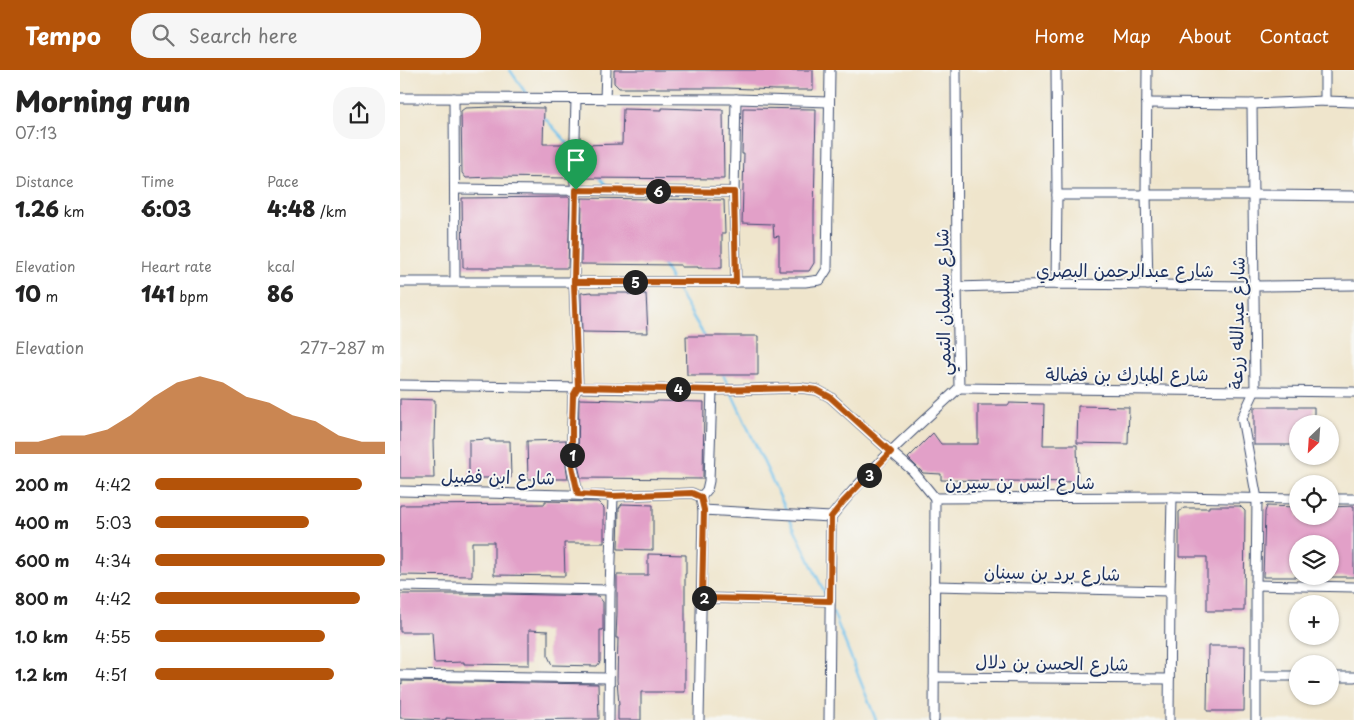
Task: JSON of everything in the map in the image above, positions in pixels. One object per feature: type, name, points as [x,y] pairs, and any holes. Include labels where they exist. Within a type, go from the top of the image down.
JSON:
[{"type":"street","points":[[605,99],[606,70]]},
{"type":"street","points":[[400,282],[805,282],[820,280],[827,269],[830,70]]},
{"type":"street","name":"شارع سليمان التيمي","points":[[831,517],[891,452],[959,388],[956,70]]},
{"type":"street","points":[[1056,70],[1058,196],[1056,284]]},
{"type":"street","points":[[1147,70],[1146,195],[1148,285]]},
{"type":"street","points":[[1325,70],[1325,101]]},
{"type":"street","points":[[400,98],[736,99],[829,102]]},
{"type":"street","points":[[454,98],[455,282]]},
{"type":"street","points":[[576,99],[574,282],[578,387],[573,396],[572,466],[578,494]]},
{"type":"street","points":[[736,99],[734,192],[736,282]]},
{"type":"street","points":[[1147,102],[1252,104],[1325,101],[1354,102]]},
{"type":"street","name":"شارع عبدالله زرعة","points":[[1252,104],[1255,390],[1242,418],[1257,499],[1256,720]]},
{"type":"street","points":[[454,189],[734,192]]},
{"type":"street","points":[[1058,196],[1354,196]]},
{"type":"street","name":"شارع عبدالرحمن البصري","points":[[957,286],[1056,284],[1354,285]]},
{"type":"street","points":[[400,385],[712,390],[801,388],[817,390],[830,397],[912,470],[935,498]]},
{"type":"street","name":"شارع المبارك بن فضالة","points":[[959,388],[1354,392]]},
{"type":"street","points":[[700,720],[704,510],[701,497],[707,490],[709,481],[712,390]]},
{"type":"street","name":"شارع ابن فضيل","points":[[400,491],[613,496],[692,493],[701,497]]},
{"type":"street","points":[[609,720],[608,678],[613,496]]},
{"type":"street","points":[[1169,720],[1172,497]]},
{"type":"street","name":"شارع انس بن سيرين","points":[[934,720],[935,498],[1172,497],[1289,499]]},
{"type":"street","points":[[1339,499],[1354,498]]},
{"type":"street","points":[[704,510],[831,517],[828,720]]},
{"type":"street","points":[[1256,585],[1354,587]]},
{"type":"street","points":[[400,586],[610,590]]},
{"type":"street","name":"شارع برد بن سينان","points":[[934,586],[1170,591]]},
{"type":"street","points":[[702,598],[830,601]]},
{"type":"street","points":[[400,674],[608,678]]},
{"type":"street","points":[[1257,676],[1289,676]]},
{"type":"street","name":"شارع الحسن بن دلال","points":[[934,677],[1169,680]]},
{"type":"street","points":[[1339,677],[1354,677]]},
{"type":"building","points":[[614,70],[813,70],[813,90],[619,88],[614,83]]},
{"type":"building","points":[[465,108],[544,108],[543,144],[569,144],[568,178],[466,178],[462,173],[461,111]]},
{"type":"building","points":[[662,108],[723,110],[724,179],[581,178],[581,145],[622,144],[623,109],[662,110]]},
{"type":"building","points":[[743,108],[816,109],[814,263],[809,271],[779,271],[779,236],[774,237],[773,224],[742,223]]},
{"type":"building","points":[[462,198],[570,198],[568,268],[463,268]]},
{"type":"building","points":[[582,198],[724,200],[725,233],[722,233],[722,268],[681,267],[681,265],[581,264]]},
{"type":"building","points":[[581,293],[646,294],[648,333],[582,332]]},
{"type":"building","points":[[686,336],[758,336],[758,375],[687,375]]},
{"type":"building","points":[[400,399],[435,400],[434,478],[400,478]]},
{"type":"building","points":[[579,399],[704,402],[703,479],[581,478],[578,465]]},
{"type":"building","points":[[1009,403],[1044,404],[1043,445],[1077,445],[1078,482],[941,480],[941,474],[923,473],[908,458],[933,433],[941,444],[978,444],[978,405],[1009,405]]},
{"type":"building","points":[[1078,406],[1129,407],[1128,444],[1077,443]]},
{"type":"building","points":[[1254,407],[1314,407],[1314,415],[1289,415],[1289,445],[1254,445]]},
{"type":"building","points":[[490,439],[490,441],[510,441],[511,478],[469,478],[469,440]]},
{"type":"building","points":[[566,440],[568,479],[528,479],[527,441]]},
{"type":"building","points":[[545,501],[598,502],[604,508],[604,543],[564,543],[565,576],[494,575],[494,542],[472,542],[472,576],[400,575],[400,505],[545,504]]},
{"type":"building","points":[[622,504],[653,505],[653,550],[618,549],[619,508]]},
{"type":"building","points":[[1209,506],[1240,506],[1245,511],[1244,611],[1207,611],[1207,557],[1179,557],[1179,512],[1184,508],[1209,508]]},
{"type":"building","points":[[1267,506],[1289,507],[1289,525],[1339,525],[1339,507],[1354,506],[1354,577],[1339,577],[1339,535],[1289,535],[1289,577],[1263,577],[1265,512]]},
{"type":"building","points":[[648,554],[686,555],[685,692],[641,692],[641,720],[618,720],[617,575],[648,575]]},
{"type":"building","points":[[400,594],[598,596],[603,602],[603,630],[600,630],[600,662],[597,666],[552,665],[548,656],[548,631],[529,630],[529,665],[464,664],[464,662],[434,663],[432,632],[400,632]]},
{"type":"building","points":[[1208,646],[1245,646],[1244,711],[1207,711]]},
{"type":"building","points":[[402,681],[598,684],[599,719],[483,720],[446,718],[446,720],[400,718],[400,683],[402,684]]},
{"type":"waterway","points":[[510,70],[527,95]]},
{"type":"waterway","points":[[542,115],[572,148]]},
{"type":"waterway","points":[[598,176],[608,187]]},
{"type":"waterway","points":[[662,262],[671,279]]},
{"type":"waterway","points":[[674,284],[705,337]]},
{"type":"waterway","points":[[723,374],[729,387]]},
{"type":"waterway","points":[[731,392],[787,512]]},
{"type":"waterway","points":[[789,517],[827,598]]},
{"type":"waterway","points":[[833,612],[876,720]]},
{"type":"route","points":[[576,190],[574,282],[578,387],[573,396],[572,466],[578,494],[613,496],[692,493],[701,497],[704,510],[702,598],[830,601],[831,517],[891,452],[830,397],[817,390],[801,388],[712,390],[578,387],[576,334],[574,282],[736,282],[734,192],[576,190]]}]
